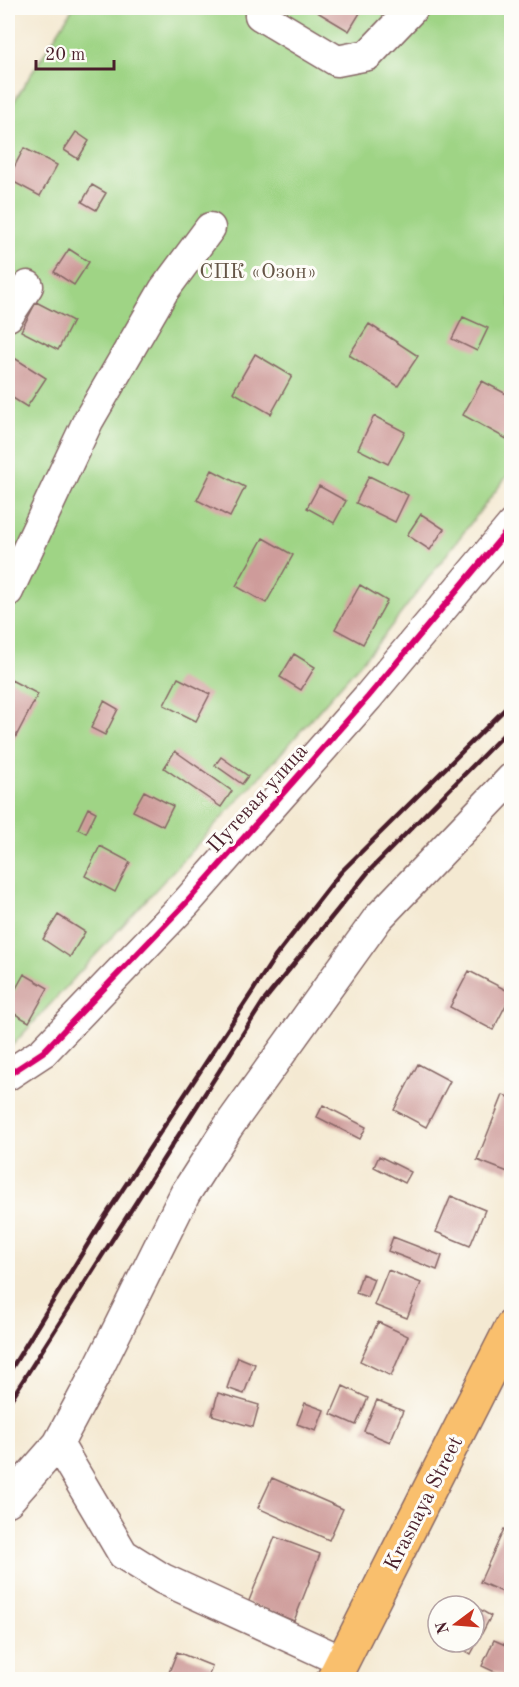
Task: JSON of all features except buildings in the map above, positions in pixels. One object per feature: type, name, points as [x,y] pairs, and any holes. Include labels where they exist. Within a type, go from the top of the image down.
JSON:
[{"type":"main road","name":"Krasnaya Street","points":[[338,1670],[512,1326]]},
{"type":"street","points":[[264,8],[260,15],[337,62],[369,55],[413,8]]},
{"type":"street","points":[[8,591],[88,421],[164,290],[210,228]]},
{"type":"street","points":[[8,316],[28,286]]},
{"type":"street","name":"Путевая улица","points":[[8,1075],[43,1052],[186,903],[368,697],[512,525]]},
{"type":"street","points":[[8,1501],[58,1444],[185,1194],[228,1127],[378,918],[512,778]]},
{"type":"street","points":[[58,1444],[123,1554],[163,1579],[338,1670]]},
{"type":"green space","name":"СПК «Озон»","points":[[73,8],[511,8],[511,471],[379,642],[276,759],[9,1049],[8,111]]},
{"type":"railway","points":[[8,1374],[102,1221],[275,957],[341,872],[512,702]]},
{"type":"railway","points":[[8,1404],[263,1002],[369,871],[512,726]]},
{"type":"cycle path","points":[[8,1075],[43,1052],[186,903],[368,697],[512,525]]}]
